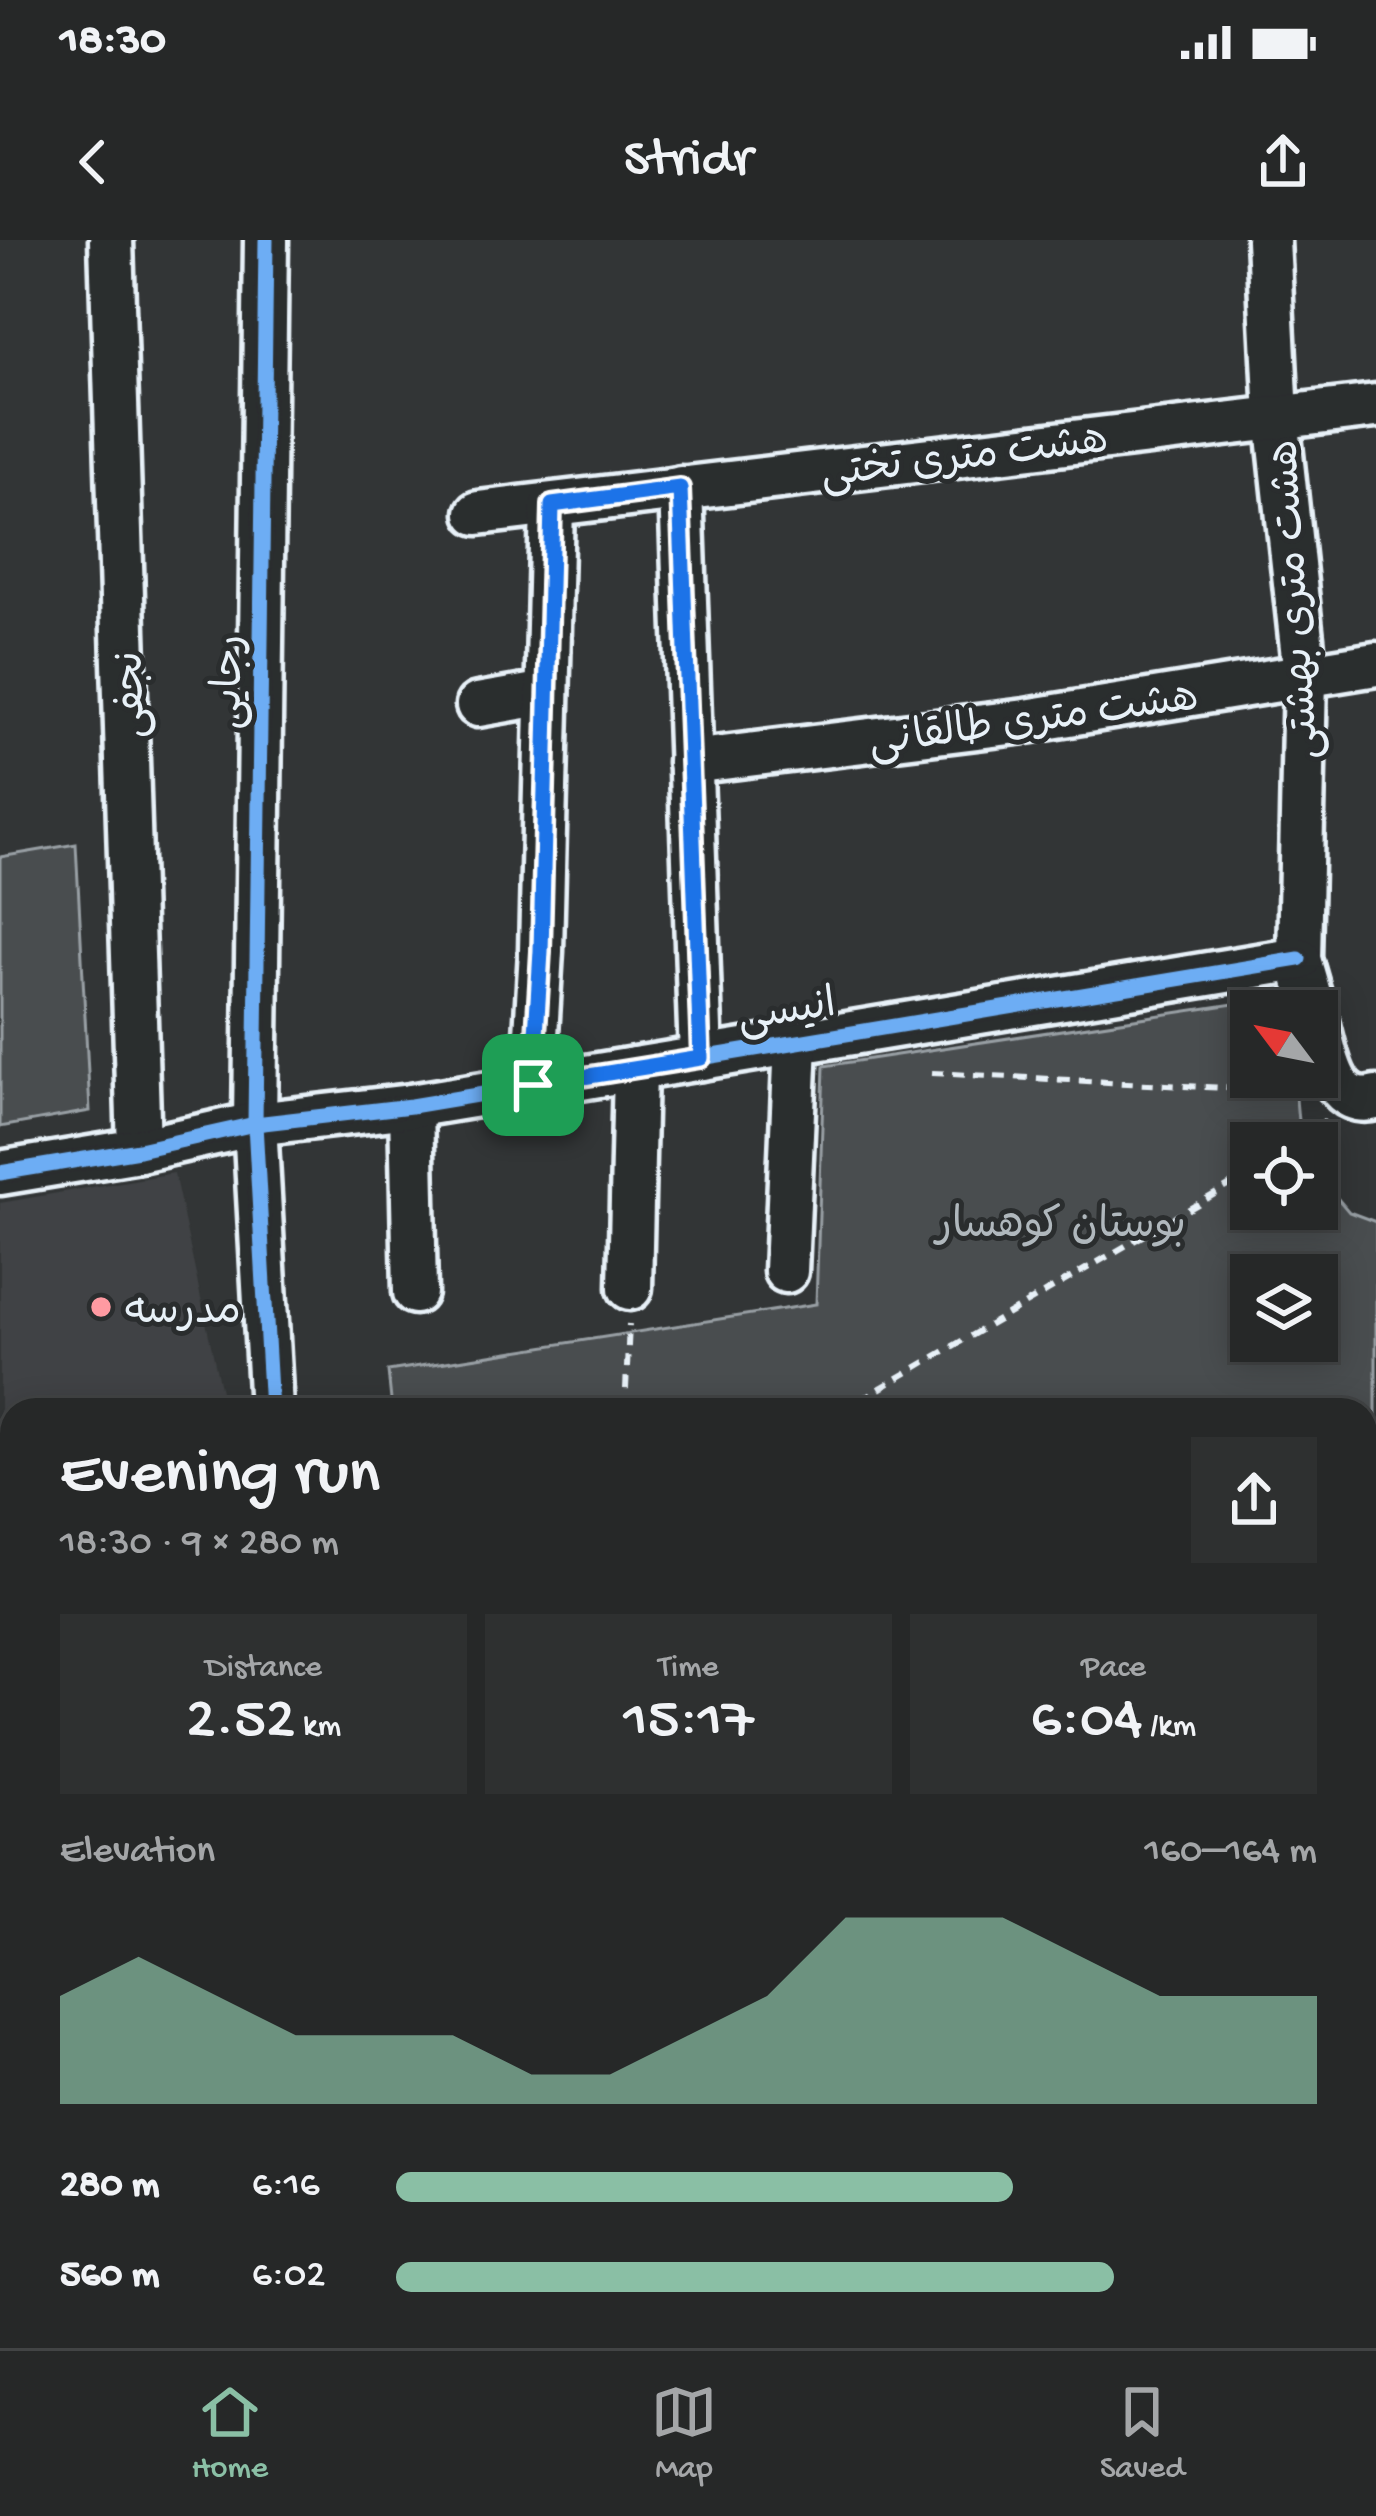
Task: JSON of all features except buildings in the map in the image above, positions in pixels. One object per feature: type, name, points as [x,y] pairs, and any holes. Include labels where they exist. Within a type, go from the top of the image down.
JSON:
[{"type":"street","name":"نجفی","points":[[111,240],[139,1150]]},
{"type":"street","name":"رجایی","points":[[266,240],[255,1124],[270,1398]]},
{"type":"street","name":"هشت متری بهشتی","points":[[1268,240],[1277,417],[1305,675],[1300,959],[1308,990]]},
{"type":"street","name":"هشت متری تختی","points":[[478,513],[1376,406]]},
{"type":"street","points":[[680,488],[701,1058]]},
{"type":"street","points":[[533,1085],[552,505]]},
{"type":"street","name":"هشت متری طالقانی","points":[[690,762],[1026,721],[1376,664]]},
{"type":"street","points":[[478,705],[548,693]]},
{"type":"street","name":"انیسی","points":[[0,1173],[139,1150],[255,1124],[411,1106],[1300,959]]},
{"type":"street","points":[[786,1271],[796,1042]]},
{"type":"street","points":[[630,1288],[635,1069]]},
{"type":"street","points":[[411,1106],[415,1292]]},
{"type":"path","points":[[932,1073],[1360,1096]]},
{"type":"path","points":[[1328,1122],[1360,1096]]},
{"type":"path","points":[[864,1398],[1230,1185]]},
{"type":"path","points":[[625,1398],[630,1288]]},
{"type":"shaded area","name":"مدرسه","points":[[174,1173],[222,1398],[0,1398],[0,1203]]},
{"type":"green space","points":[[76,844],[90,1111],[0,1127],[0,857]]},
{"type":"green space","name":"بوستان کوهسار","points":[[1230,1004],[1230,1098],[1296,1098],[1298,1122],[1230,1122],[1230,1230],[1338,1230],[1338,1199],[1349,1212],[1376,1222],[1376,1398],[391,1398],[388,1371],[816,1304],[824,1066]]},
{"type":"cycle path","points":[[266,240],[255,1124],[270,1398]]},
{"type":"cycle path","points":[[0,1173],[139,1150],[255,1124],[411,1106],[1299,959]]},
{"type":"place","name":"مدرسه","points":[[101,1307]]},
{"type":"route","points":[[680,488],[701,1058],[533,1085],[541,951],[552,505],[680,488]]}]
